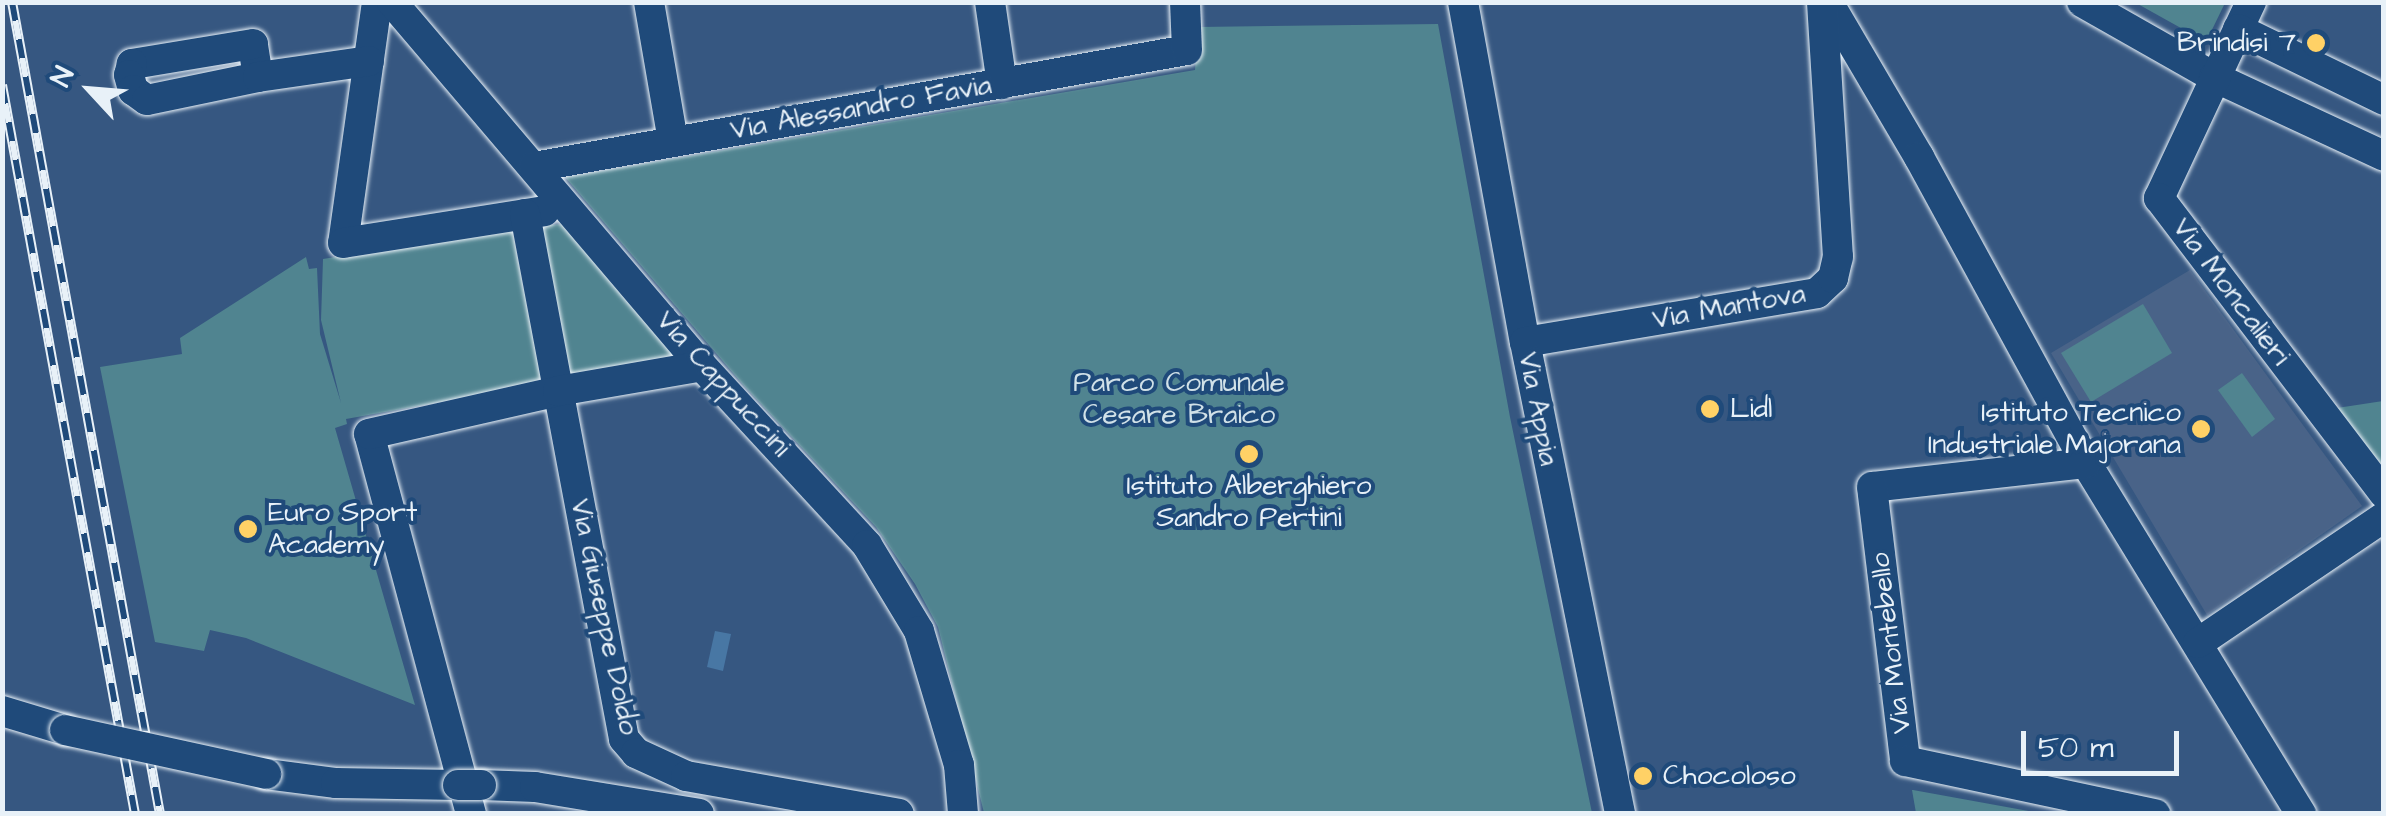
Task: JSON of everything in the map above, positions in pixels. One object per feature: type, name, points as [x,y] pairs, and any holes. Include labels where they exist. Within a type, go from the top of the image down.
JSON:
[{"type":"street","points":[[377,2],[343,243],[567,208]]},
{"type":"street","name":"Via Cappuccini","points":[[392,2],[702,366],[867,545],[919,631],[960,765],[963,814]]},
{"type":"street","points":[[649,2],[673,141]]},
{"type":"street","points":[[990,2],[1002,84]]},
{"type":"street","name":"Via Alessandro Favia","points":[[534,167],[1187,50],[1186,2]]},
{"type":"street","name":"Via Appia","points":[[1462,2],[1525,342],[1620,814]]},
{"type":"street","points":[[1825,2],[1919,157],[2086,463],[2301,814]]},
{"type":"street","name":"Via Mantova","points":[[1525,342],[1817,293],[1833,278],[1838,257],[1825,2]]},
{"type":"street","points":[[2082,2],[2214,77],[2384,156]]},
{"type":"street","points":[[2214,77],[2244,16],[2384,100]]},
{"type":"street","points":[[258,77],[368,61]]},
{"type":"street","name":"Via Moncalieri","points":[[2214,77],[2159,198],[2384,493]]},
{"type":"street","name":"Via Giuseppe Doldo","points":[[525,214],[624,739],[636,752],[686,776],[899,814]]},
{"type":"street","points":[[470,795],[369,434],[558,391],[702,366]]},
{"type":"street","name":"Via Montebello","points":[[2086,463],[1872,487],[1905,761],[2154,814]]},
{"type":"street","points":[[2198,644],[2384,517]]},
{"type":"street","points":[[2,711],[65,730],[266,774],[470,795],[536,787],[699,814]]},
{"type":"shaded area","name":"Istituto Tecnico Industriale Majorana","points":[[2190,270],[2362,506],[2207,615],[2051,353]]},
{"type":"shaded area","points":[[715,631],[731,634],[723,671],[707,667]]},
{"type":"green space","points":[[2225,2],[2206,42],[2136,3]]},
{"type":"green space","name":"Parco Comunale Cesare Braico","points":[[1438,24],[1510,417],[1592,813],[984,813],[938,627],[915,584],[876,527],[745,387],[565,177],[1195,70],[1198,27]]},
{"type":"green space","points":[[563,224],[680,357],[570,378],[536,226]]},
{"type":"green space","name":"Euro Sport Academy","points":[[512,228],[542,384],[346,419],[347,424],[335,428],[415,705],[246,638],[210,630],[204,651],[155,642],[100,367],[182,354],[180,338],[306,257],[309,269],[317,268],[320,334],[341,403],[321,320],[323,259]]},
{"type":"green space","points":[[2143,304],[2172,353],[2091,402],[2061,353]]},
{"type":"green space","points":[[2242,373],[2275,419],[2252,437],[2218,390]]},
{"type":"green space","points":[[2383,401],[2383,467],[2337,408]]},
{"type":"green space","points":[[1913,790],[2039,813],[1916,813]]},
{"type":"railway","points":[[12,2],[160,814]]},
{"type":"railway","points":[[2,85],[135,814]]},
{"type":"place","name":"Brindisi 7","points":[[2316,43]]},
{"type":"place","name":"Lidl","points":[[1710,409]]},
{"type":"place","name":"Istituto Tecnico Industriale Majorana","points":[[2201,429]]},
{"type":"place","name":"Istituto Alberghiero Sandro Pertini","points":[[1249,454]]},
{"type":"place","name":"Euro Sport Academy","points":[[248,529]]},
{"type":"place","name":"Chocoloso","points":[[1643,776]]}]
